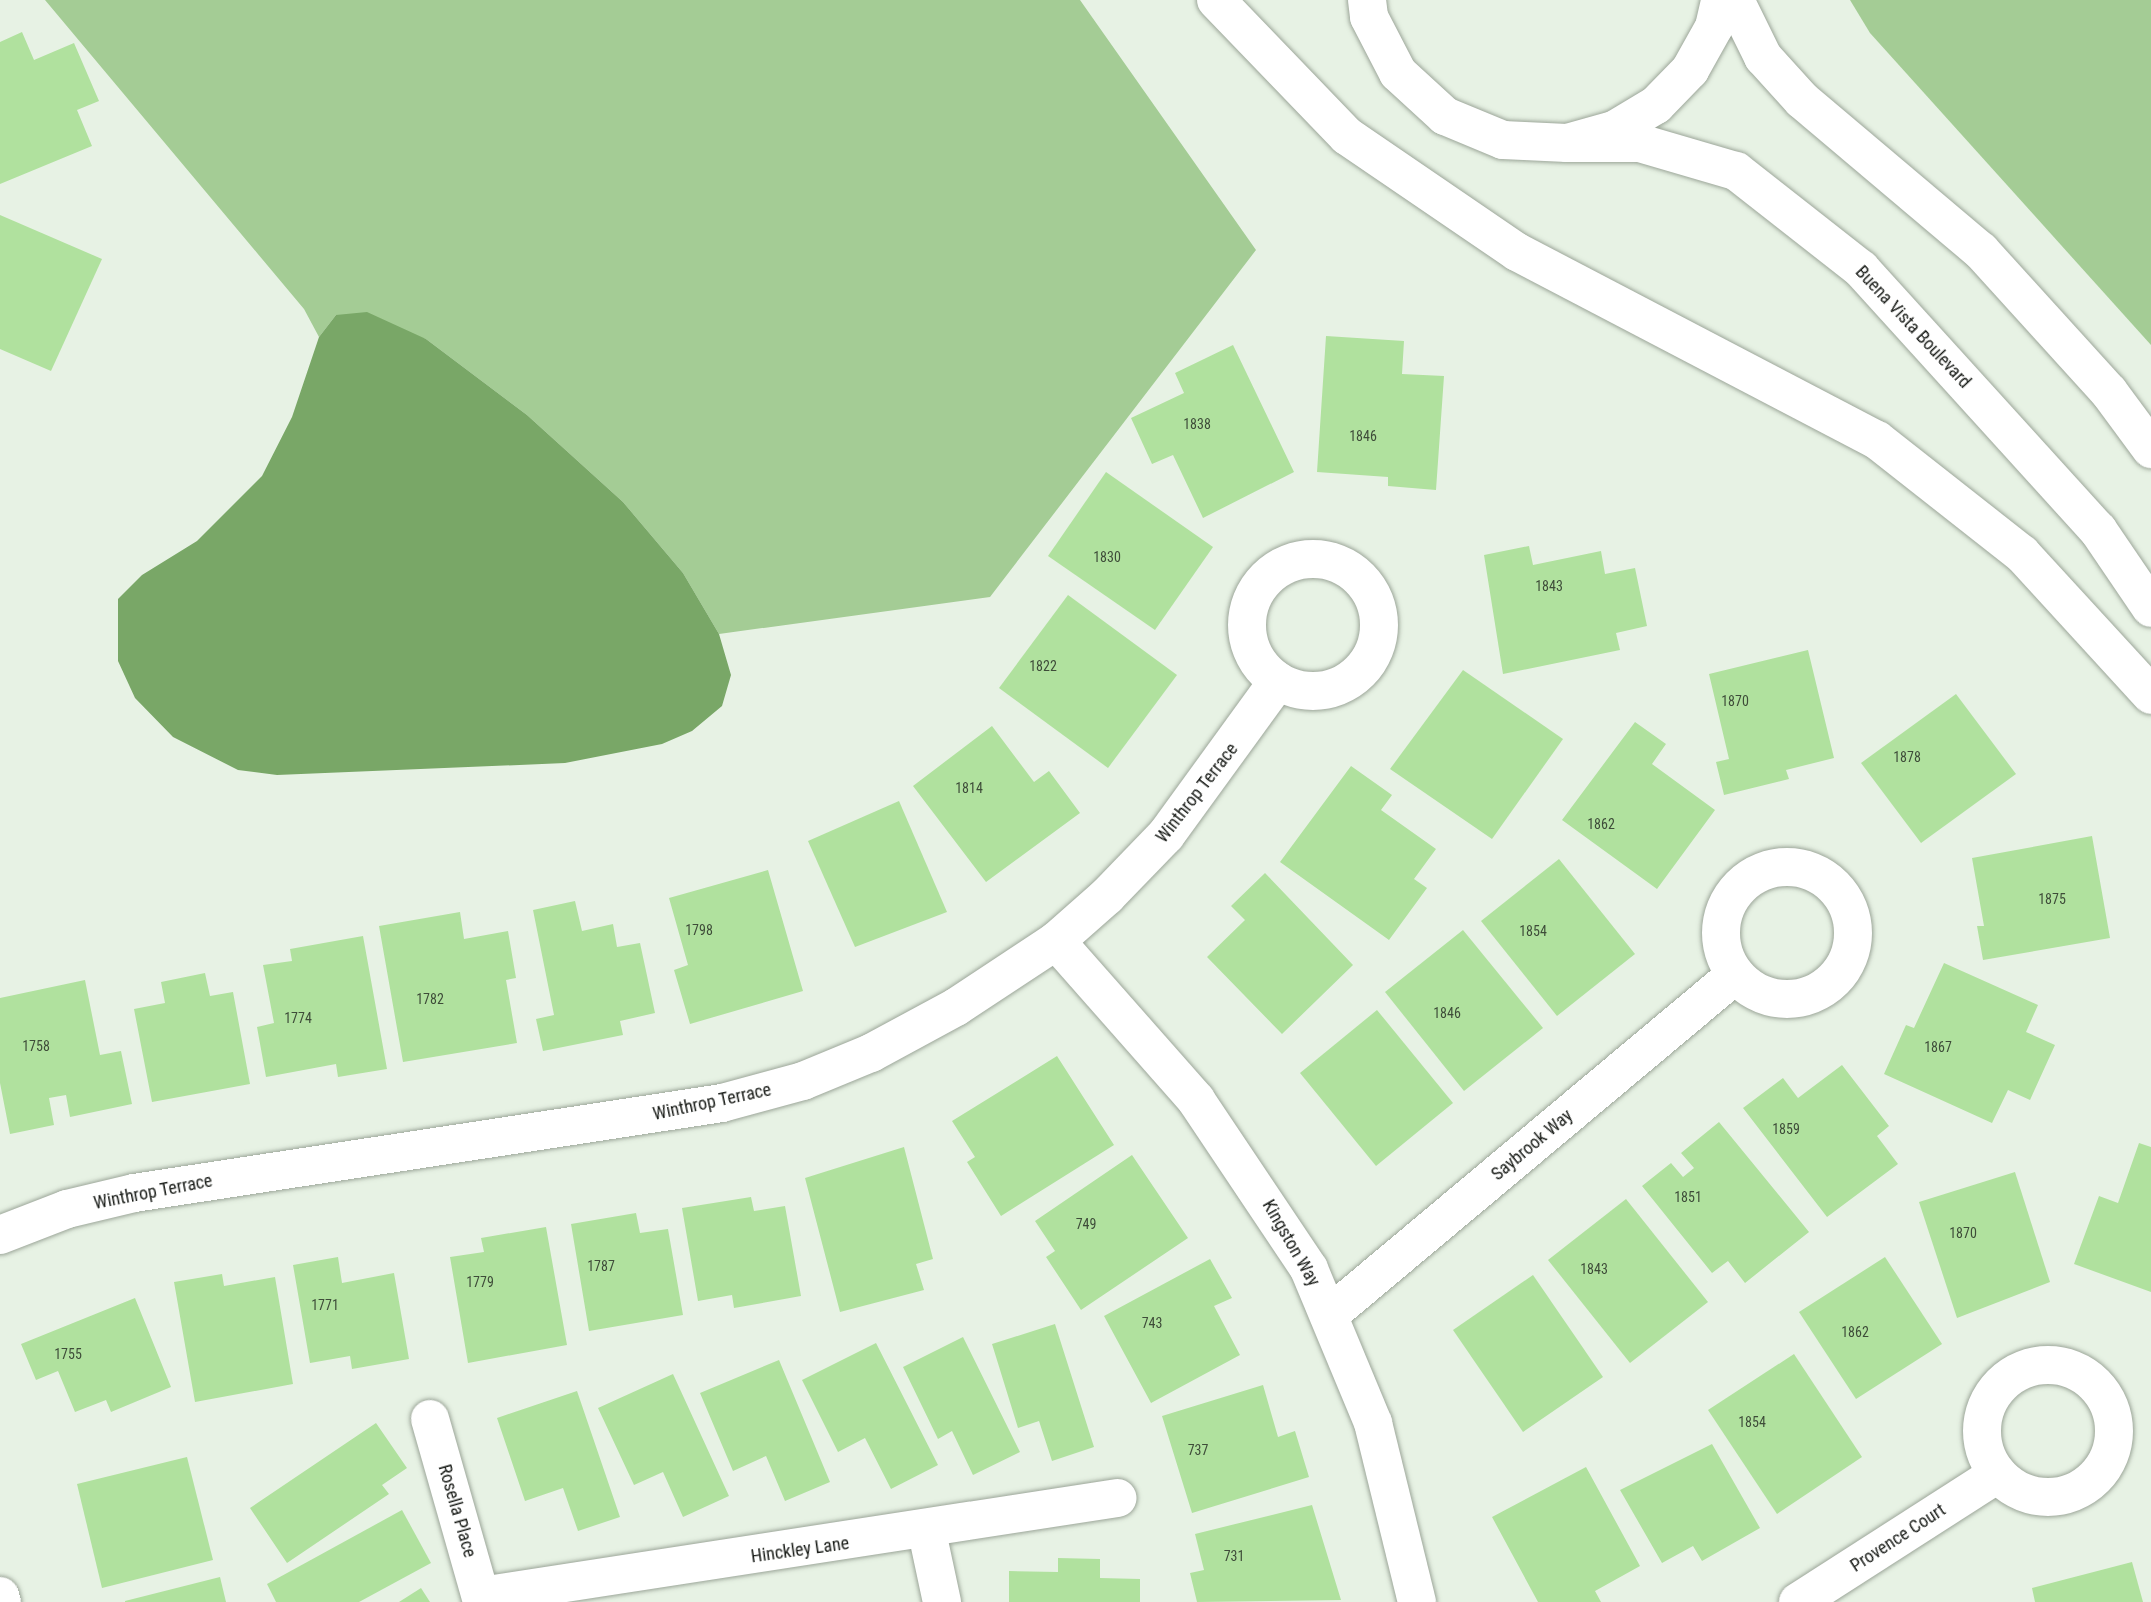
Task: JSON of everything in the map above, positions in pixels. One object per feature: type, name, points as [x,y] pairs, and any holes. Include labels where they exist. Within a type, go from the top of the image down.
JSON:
[{"type":"street","points":[[1216,0],[1347,136],[1517,252],[1877,440],[2022,554],[2151,695]]},
{"type":"street","points":[[1367,0],[1369,17],[1398,73],[1445,116],[1503,140],[1567,144],[1614,131],[1656,105],[1690,70],[1714,27],[1720,0]]},
{"type":"street","points":[[1735,0],[1763,57],[1802,100],[1982,251],[2109,392],[2151,450]]},
{"type":"street","name":"Buena Vista Boulevard","points":[[1567,144],[1640,143],[1736,171],[1861,268],[2098,530],[2151,608]]},
{"type":"street","name":"Winthrop Terrace","points":[[0,1235],[67,1209],[134,1193],[629,1120],[792,1084],[871,1053],[944,1014],[1056,941],[1166,835],[1278,681]]},
{"type":"street","name":"Kingston Way","points":[[1056,941],[1196,1100],[1284,1228],[1329,1315],[1373,1423],[1418,1602]]},
{"type":"street","name":"Saybrook Way","points":[[1329,1315],[1735,975]]},
{"type":"street","name":"Rosella Place","points":[[430,1419],[482,1599]]},
{"type":"street","name":"Provence Court","points":[[1798,1602],[1997,1474]]},
{"type":"street","name":"Hinckley Lane","points":[[482,1599],[927,1532],[1118,1499]]},
{"type":"street","points":[[927,1532],[942,1602]]},
{"type":"street","points":[[0,1597],[2,1602]]},
{"type":"shaded area","points":[[45,0],[1080,0],[1256,250],[990,597],[719,634],[683,573],[623,502],[527,415],[426,339],[336,315],[319,337],[304,309]]},
{"type":"shaded area","points":[[1850,0],[2151,0],[2151,345],[1870,33]]},
{"type":"shaded area","points":[[367,312],[426,339],[527,415],[623,502],[683,573],[719,634],[731,675],[722,706],[692,731],[662,744],[565,763],[277,775],[238,770],[173,737],[135,698],[118,661],[118,599],[142,575],[197,541],[262,476],[292,417],[319,337],[336,315]]},
{"type":"building","points":[[22,32],[34,60],[74,43],[99,101],[77,110],[92,146],[0,184],[0,42]]},
{"type":"building","points":[[0,215],[102,259],[51,371],[0,349]]},
{"type":"building","points":[[1326,336],[1404,341],[1402,374],[1444,376],[1436,490],[1388,486],[1388,477],[1317,472]]},
{"type":"building","points":[[1233,345],[1294,472],[1203,518],[1173,455],[1152,464],[1131,418],[1184,393],[1175,373]]},
{"type":"building","points":[[1106,472],[1213,547],[1155,630],[1048,556]]},
{"type":"building","points":[[1529,546],[1533,565],[1601,551],[1605,574],[1635,568],[1647,626],[1616,633],[1620,650],[1503,674],[1484,555]]},
{"type":"building","points":[[1068,595],[1177,675],[1108,768],[999,688]]},
{"type":"building","points":[[1808,650],[1834,758],[1786,770],[1789,779],[1724,795],[1716,762],[1729,759],[1709,674]]},
{"type":"building","points":[[1463,670],[1563,739],[1492,839],[1390,769]]},
{"type":"building","points":[[1956,694],[2016,774],[1921,843],[1861,763]]},
{"type":"building","points":[[1635,722],[1666,744],[1652,764],[1715,810],[1657,889],[1562,820]]},
{"type":"building","points":[[992,726],[1034,782],[1049,771],[1080,813],[986,882],[913,786]]},
{"type":"building","points":[[1351,766],[1392,795],[1381,810],[1436,849],[1414,879],[1427,888],[1389,940],[1280,862]]},
{"type":"building","points":[[899,801],[947,912],[855,947],[808,841]]},
{"type":"building","points":[[2092,836],[2110,938],[1983,960],[1977,926],[1984,926],[1972,858]]},
{"type":"building","points":[[1559,859],[1635,954],[1557,1016],[1481,921]]},
{"type":"building","points":[[768,870],[803,991],[690,1024],[674,970],[688,965],[669,898]]},
{"type":"building","points":[[1265,873],[1353,965],[1282,1034],[1207,957],[1245,920],[1231,906]]},
{"type":"building","points":[[575,901],[582,931],[613,924],[617,947],[640,943],[655,1013],[620,1021],[623,1035],[543,1051],[536,1019],[554,1015],[533,910]]},
{"type":"building","points":[[460,912],[464,939],[508,931],[516,978],[506,980],[517,1043],[403,1062],[379,926]]},
{"type":"building","points":[[1463,930],[1543,1028],[1464,1091],[1385,992]]},
{"type":"building","points":[[363,936],[387,1069],[338,1077],[336,1064],[266,1077],[257,1027],[274,1023],[263,965],[292,961],[290,949]]},
{"type":"building","points":[[1944,963],[2038,1005],[2026,1032],[2055,1045],[2030,1100],[2008,1090],[1992,1123],[1884,1074],[1906,1025],[1914,1028]]},
{"type":"building","points":[[205,973],[210,996],[233,992],[250,1084],[152,1102],[134,1009],[165,1003],[161,982]]},
{"type":"building","points":[[85,980],[100,1055],[121,1051],[132,1104],[70,1117],[66,1095],[49,1098],[54,1125],[10,1134],[0,1083],[0,998]]},
{"type":"building","points":[[1377,1010],[1453,1103],[1376,1166],[1300,1073]]},
{"type":"building","points":[[1057,1056],[1114,1145],[1001,1216],[967,1162],[975,1157],[952,1121]]},
{"type":"building","points":[[1842,1065],[1889,1126],[1877,1136],[1898,1164],[1827,1217],[1743,1108],[1783,1078],[1798,1098]]},
{"type":"building","points":[[1719,1122],[1809,1232],[1745,1283],[1728,1261],[1712,1273],[1642,1186],[1671,1163],[1683,1177],[1694,1168],[1681,1153]]},
{"type":"building","points":[[2139,1143],[2151,1147],[2151,1292],[2074,1264],[2099,1196],[2118,1203]]},
{"type":"building","points":[[904,1147],[933,1259],[916,1264],[924,1290],[840,1312],[805,1178]]},
{"type":"building","points":[[1132,1155],[1188,1238],[1081,1310],[1046,1257],[1055,1251],[1035,1221]]},
{"type":"building","points":[[2015,1172],[2050,1282],[1957,1318],[1919,1202]]},
{"type":"building","points":[[751,1197],[754,1211],[785,1206],[801,1296],[734,1308],[732,1295],[698,1301],[682,1208]]},
{"type":"building","points":[[1626,1199],[1708,1302],[1630,1363],[1548,1260]]},
{"type":"building","points":[[636,1213],[640,1233],[668,1229],[683,1315],[589,1331],[571,1224]]},
{"type":"building","points":[[546,1227],[567,1345],[468,1363],[450,1257],[484,1252],[481,1238]]},
{"type":"building","points":[[338,1257],[342,1283],[394,1273],[409,1359],[352,1369],[350,1356],[310,1363],[293,1265]]},
{"type":"building","points":[[1885,1257],[1942,1344],[1856,1399],[1799,1312]]},
{"type":"building","points":[[1210,1259],[1232,1298],[1214,1306],[1240,1355],[1151,1403],[1104,1316]]},
{"type":"building","points":[[222,1274],[224,1286],[275,1277],[293,1384],[195,1402],[174,1282]]},
{"type":"building","points":[[1533,1275],[1603,1377],[1523,1432],[1453,1330]]},
{"type":"building","points":[[135,1298],[171,1387],[111,1412],[106,1400],[75,1412],[58,1371],[36,1380],[21,1344]]},
{"type":"building","points":[[1055,1324],[1094,1447],[1052,1461],[1039,1421],[1018,1428],[992,1344]]},
{"type":"building","points":[[963,1337],[1020,1452],[973,1475],[952,1431],[938,1439],[903,1367]]},
{"type":"building","points":[[876,1343],[938,1465],[891,1489],[865,1438],[838,1452],[802,1380]]},
{"type":"building","points":[[1794,1354],[1862,1457],[1777,1514],[1708,1410]]},
{"type":"building","points":[[779,1360],[830,1482],[785,1501],[766,1456],[733,1471],[700,1393]]},
{"type":"building","points":[[673,1374],[729,1496],[683,1517],[663,1472],[634,1485],[598,1408]]},
{"type":"building","points":[[1263,1385],[1278,1437],[1295,1431],[1309,1477],[1192,1513],[1162,1416]]},
{"type":"building","points":[[577,1391],[620,1517],[578,1531],[563,1488],[525,1501],[497,1418]]},
{"type":"building","points":[[376,1423],[407,1468],[382,1485],[389,1494],[287,1563],[250,1508]]},
{"type":"building","points":[[1712,1444],[1760,1528],[1702,1561],[1693,1546],[1662,1563],[1620,1490]]},
{"type":"building","points":[[187,1457],[213,1560],[102,1588],[77,1484]]},
{"type":"building","points":[[1586,1467],[1640,1566],[1595,1591],[1601,1602],[1538,1602],[1492,1517]]},
{"type":"building","points":[[1312,1505],[1341,1600],[1197,1602],[1190,1573],[1204,1570],[1195,1534]]},
{"type":"building","points":[[402,1510],[431,1563],[359,1602],[276,1602],[267,1584]]},
{"type":"building","points":[[1058,1558],[1100,1559],[1100,1578],[1140,1579],[1140,1602],[1009,1602],[1009,1571],[1058,1572]]},
{"type":"building","points":[[2132,1562],[2143,1602],[2035,1602],[2032,1588]]},
{"type":"building","points":[[220,1577],[226,1602],[125,1602],[125,1601]]},
{"type":"building","points":[[421,1588],[430,1602],[399,1602]]}]
